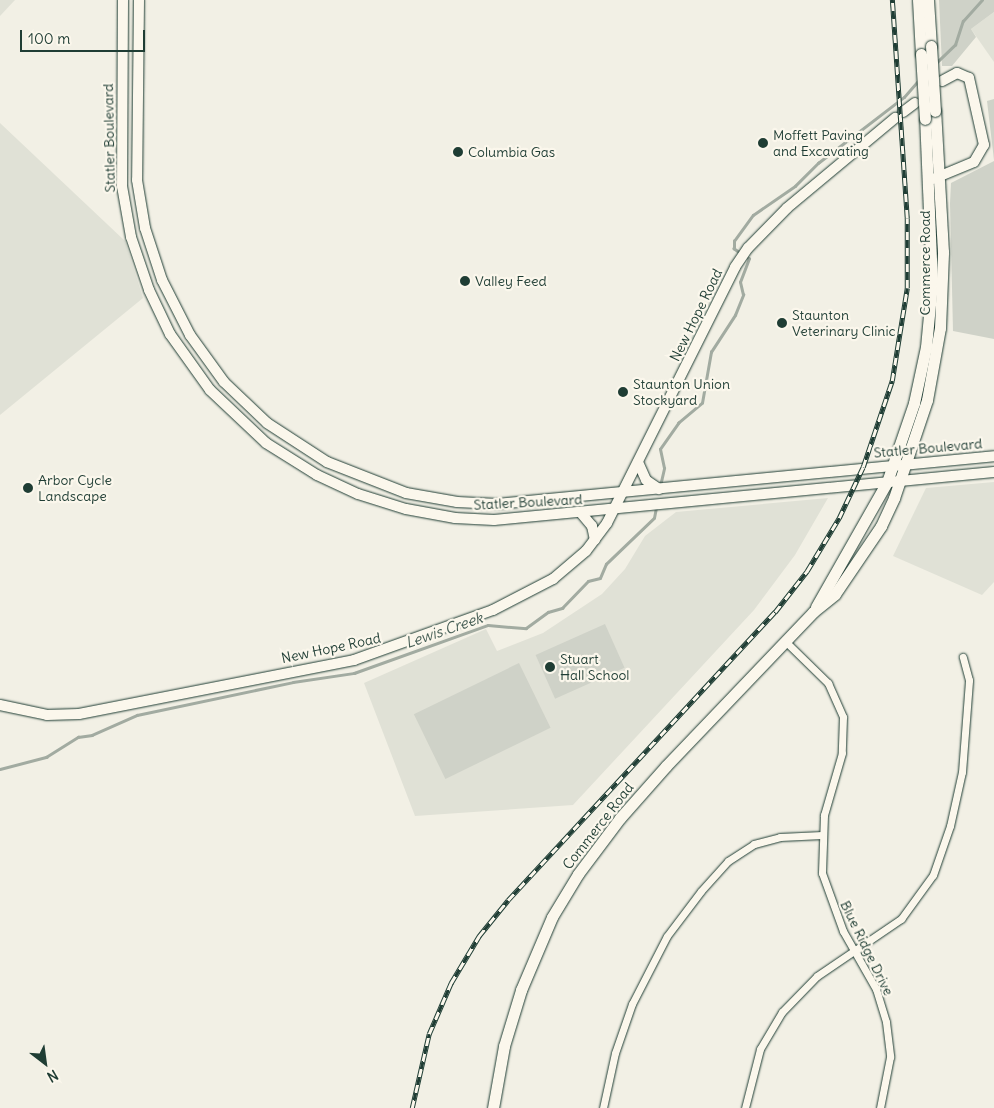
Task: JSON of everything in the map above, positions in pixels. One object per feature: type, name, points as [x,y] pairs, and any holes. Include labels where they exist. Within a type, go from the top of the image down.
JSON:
[{"type":"main road","name":"Statler Boulevard","points":[[123,0],[121,156],[129,227],[140,267],[162,317],[182,353],[210,390],[246,426],[289,459],[332,483],[379,501],[433,515],[483,520],[580,513],[994,472]]},
{"type":"main road","name":"Statler Boulevard","points":[[139,0],[137,165],[146,232],[162,280],[180,318],[204,356],[235,394],[267,423],[312,454],[356,476],[406,493],[457,502],[497,504],[994,456]]},
{"type":"main road","name":"Commerce Road","points":[[493,1108],[504,1046],[520,990],[538,948],[570,887],[625,812],[813,612],[835,594],[881,526],[901,480],[927,400],[940,328],[943,252],[925,119],[918,0]]},
{"type":"main road","name":"Commerce Road","points":[[813,612],[887,482],[914,403],[929,320],[934,179],[935,111],[928,0]]},
{"type":"main road","points":[[934,179],[974,162],[984,146],[969,78],[957,73],[942,81]]},
{"type":"main road","name":"New Hope Road","points":[[0,705],[47,715],[79,714],[373,655],[527,595],[563,572],[595,540],[614,509],[628,492],[638,462],[742,255],[776,217],[915,103]]},
{"type":"main road","points":[[638,462],[642,474],[650,484],[659,488]]},
{"type":"main road","points":[[580,513],[592,526],[595,540]]},
{"type":"street","name":"Blue Ridge Drive","points":[[786,642],[828,683],[843,717],[842,754],[826,801],[822,835],[822,873],[830,900],[876,989],[889,1039],[888,1072],[880,1108]]},
{"type":"street","points":[[745,1108],[760,1049],[782,1012],[817,976],[901,919],[924,890],[940,859],[958,794],[967,731],[969,680],[963,658]]},
{"type":"street","points":[[603,1108],[615,1053],[632,1004],[667,936],[701,891],[728,861],[754,844],[780,837],[822,835]]},
{"type":"shaded area","points":[[0,0],[15,0],[0,16]]},
{"type":"shaded area","points":[[939,0],[994,0],[994,12],[971,29],[976,37],[952,66],[942,66]]},
{"type":"shaded area","points":[[994,12],[994,62],[971,29]]},
{"type":"shaded area","points":[[994,99],[994,160],[987,101]]},
{"type":"shaded area","points":[[0,123],[125,241],[143,298],[0,415]]},
{"type":"shaded area","points":[[994,161],[994,339],[953,331],[950,203],[951,183]]},
{"type":"shaded area","points":[[994,482],[994,582],[982,595],[893,556],[926,488]]},
{"type":"shaded area","name":"Stuart Hall School","points":[[828,498],[795,555],[754,610],[573,805],[415,816],[364,683],[486,629],[497,651],[543,633],[602,594],[625,569],[645,536],[676,512]]},
{"type":"shaded area","points":[[605,624],[625,668],[555,699],[536,655]]},
{"type":"shaded area","points":[[519,663],[551,728],[445,779],[414,714]]},
{"type":"waterway","name":"Lewis Creek","points":[[935,64],[955,45],[963,21],[982,0]]},
{"type":"waterway","name":"Lewis Creek","points":[[741,254],[734,249],[734,241],[753,215],[795,186],[818,163],[904,97],[919,80]]},
{"type":"waterway","name":"Lewis Creek","points":[[660,486],[664,468],[660,449],[678,423],[702,403],[711,352],[735,315],[743,295],[740,282],[749,259],[746,257]]},
{"type":"waterway","name":"Lewis Creek","points":[[0,769],[46,757],[78,737],[92,735],[137,715],[293,682],[354,673],[488,625],[526,628],[548,612],[562,608],[588,581],[600,578],[606,564],[654,518],[656,508]]},
{"type":"railway","points":[[412,1108],[429,1034],[451,983],[479,936],[508,900],[775,612],[807,571],[839,518],[863,467],[892,381],[907,288],[907,218],[892,0]]},
{"type":"place","name":"Moffett Paving and Excavating","points":[[763,143]]},
{"type":"place","name":"Columbia Gas","points":[[458,152]]},
{"type":"place","name":"Valley Feed","points":[[465,281]]},
{"type":"place","name":"Staunton Veterinary Clinic","points":[[782,323]]},
{"type":"place","name":"Staunton Union Stockyard","points":[[623,392]]},
{"type":"place","name":"Arbor Cycle Landscape","points":[[28,488]]},
{"type":"place","name":"Stuart Hall School","points":[[550,667]]}]
